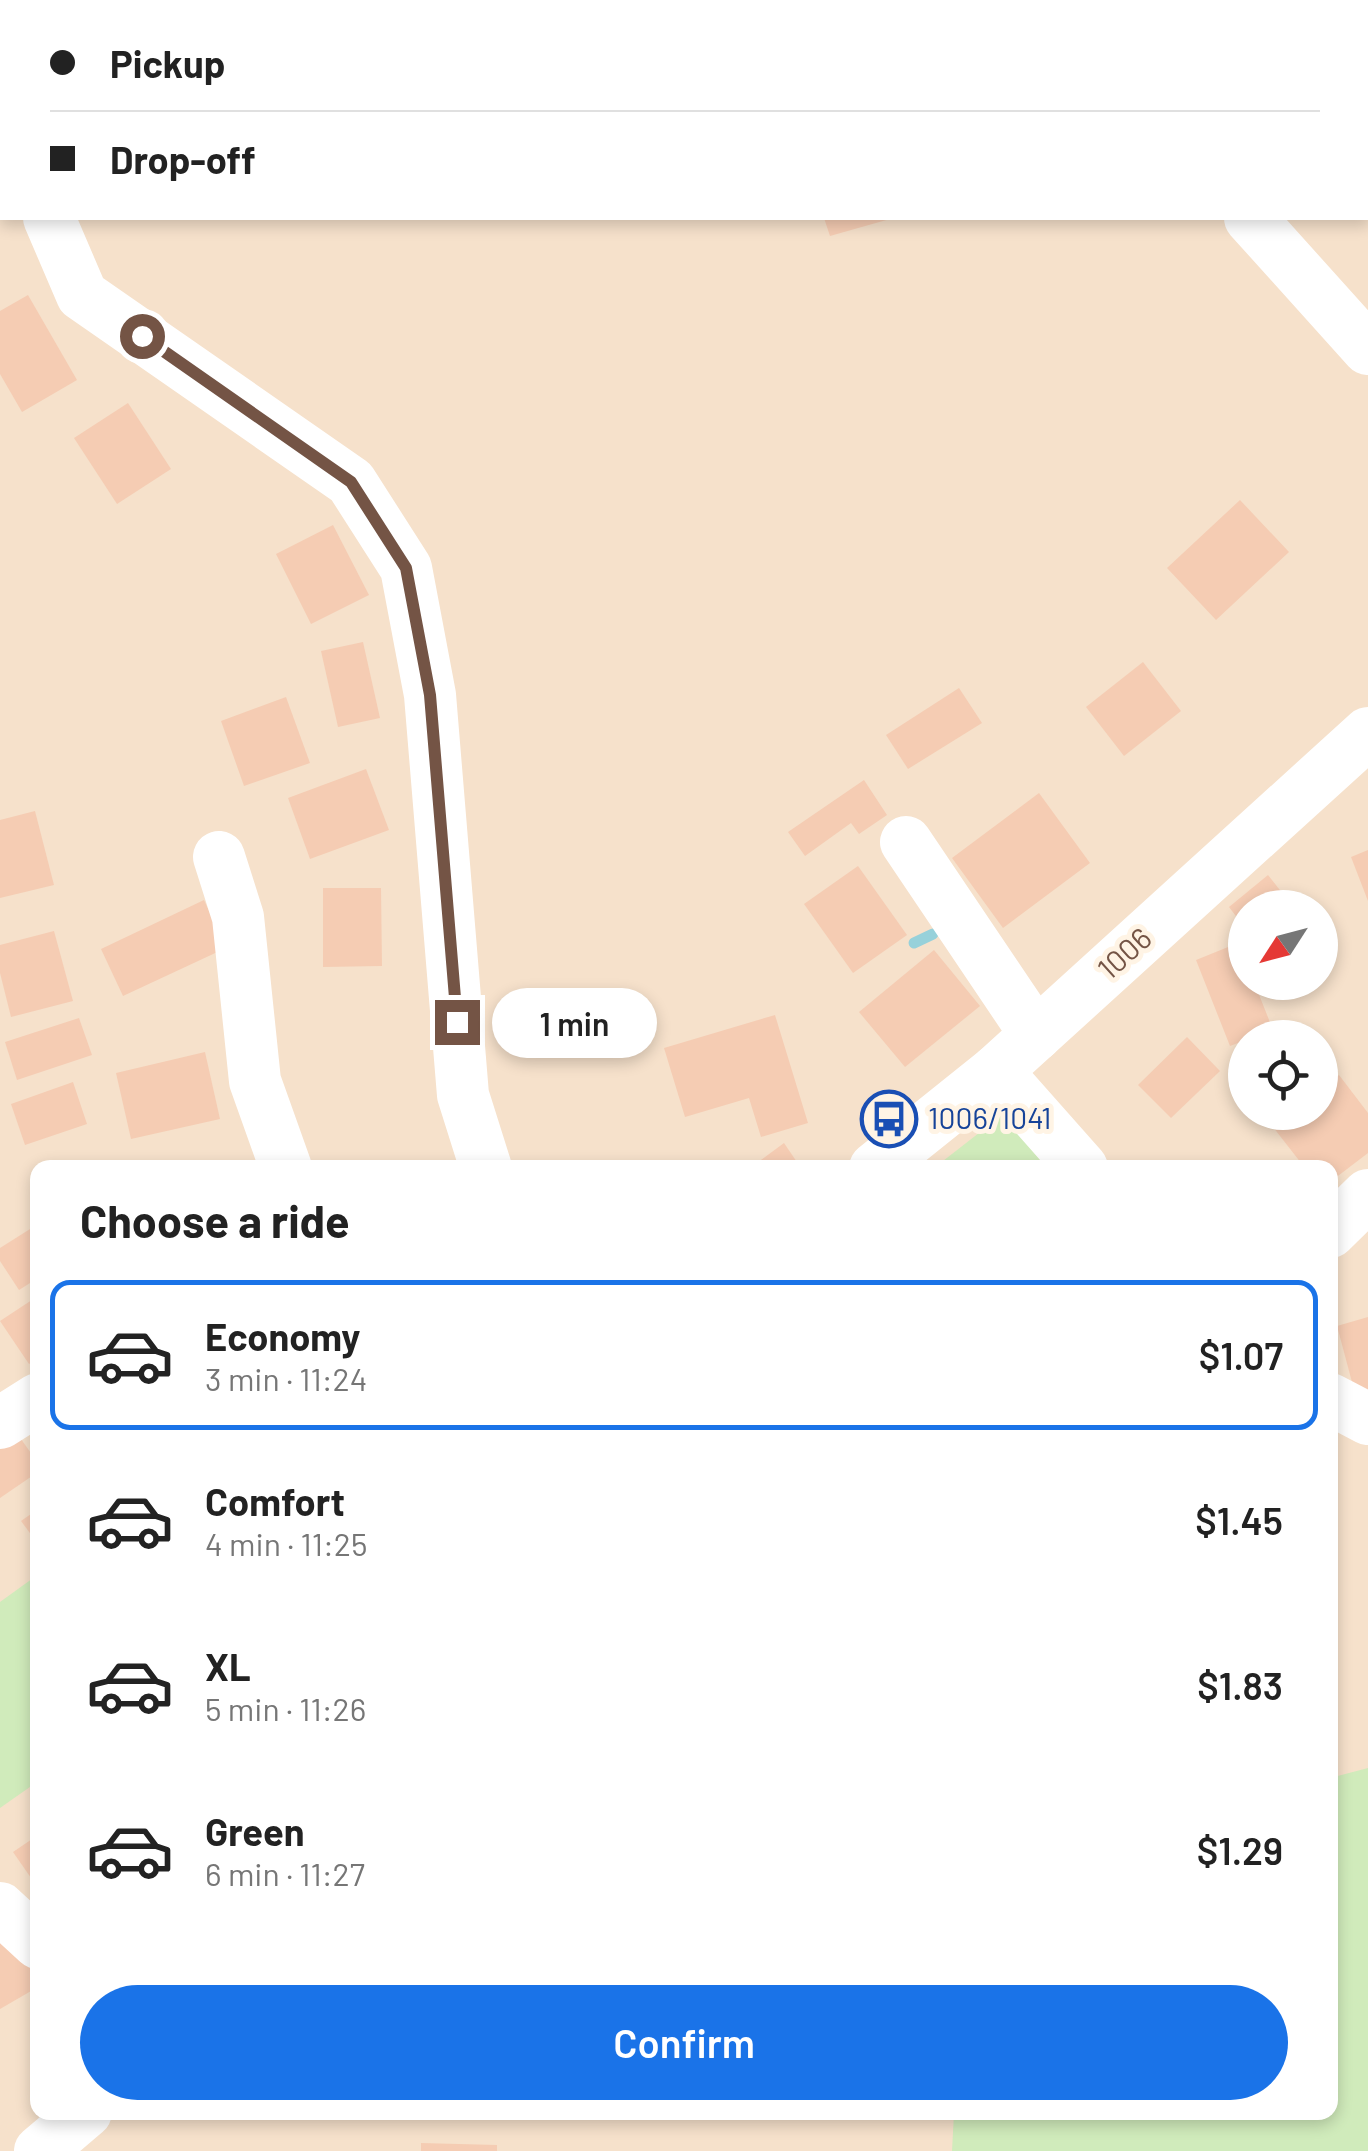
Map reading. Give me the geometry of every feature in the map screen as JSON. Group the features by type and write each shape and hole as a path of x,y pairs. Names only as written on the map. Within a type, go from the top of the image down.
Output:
{"street":[{"path":"49,220 82,294 351,482 406,568 430,695 463,1095 483,1160"},
{"path":"1252,220 1368,349"},
{"name":"1006","path":"885,1160 996,1071 1368,733"},
{"path":"906,842 1036,1035"},
{"path":"219,857 238,918 255,1081 283,1160"},
{"path":"996,1071 1075,1160"},
{"path":"1338,1224 1368,1195"},
{"path":"0,1376 30,1392"},
{"path":"0,1423 30,1402"},
{"path":"1338,1407 1368,1420"},
{"path":"0,1908 30,1936"},
{"path":"40,2151 77,2120"}],"shaded area":[{"path":"0,220 1368,220 1368,2151 0,2151"}],"green space":[{"path":"1002,1115 1040,1160 944,1160"},
{"path":"30,1580 30,1787 0,1808 0,1602"},
{"path":"1368,1768 1368,2151 952,2151 954,2120 1338,2120 1338,1776"}],"building":[{"path":"825,220 886,220 830,236"},
{"path":"28,295 77,380 22,412 0,374 0,311"},
{"path":"128,403 171,469 117,504 74,438"},
{"path":"1240,500 1289,552 1216,620 1167,568"},
{"path":"333,525 369,595 311,624 276,554"},
{"path":"363,642 380,718 338,727 321,651"},
{"path":"1143,662 1181,711 1124,756 1086,707"},
{"path":"959,688 982,723 908,769 886,735"},
{"path":"286,697 310,763 244,786 221,721"},
{"path":"366,769 389,830 310,859 288,798"},
{"path":"864,780 887,815 859,834 851,823 805,856 788,832"},
{"path":"1039,793 1090,863 1003,928 952,858"},
{"path":"35,811 54,885 0,898 0,820"},
{"path":"1368,850 1368,901 1351,857"},
{"path":"858,866 907,935 853,973 804,904"},
{"path":"1268,875 1280,890 1250,890"},
{"path":"323,888 381,888 382,966 323,967"},
{"path":"204,900 226,948 123,996 101,949"},
{"path":"54,931 73,1001 11,1017 0,973 0,945"},
{"path":"1228,947 1228,1000 1261,1000 1269,1020 1228,1020 1228,1041 1196,960"},
{"path":"934,950 980,1006 905,1067 859,1012"},
{"path":"775,1015 808,1123 761,1137 749,1098 685,1117 664,1048"},
{"path":"79,1018 92,1055 17,1080 5,1042"},
{"path":"1187,1037 1220,1071 1171,1118 1138,1085"},
{"path":"205,1052 220,1119 131,1139 116,1073"},
{"path":"1339,1075 1368,1113 1368,1153 1338,1176 1338,1160 1299,1160 1275,1130 1338,1130"},
{"path":"73,1082 87,1124 25,1145 11,1104"},
{"path":"784,1143 796,1160 761,1160"},
{"path":"30,1229 30,1283 19,1290 0,1261 0,1248"},
{"path":"30,1301 30,1363 29,1364 0,1321"},
{"path":"1368,1317 1368,1394 1356,1397 1338,1326"},
{"path":"11,1425 30,1452 30,1477 0,1498 0,1433"},
{"path":"30,1515 30,1533 21,1521"},
{"path":"30,1840 30,1876 13,1852"},
{"path":"0,1936 30,1959 30,1992 0,2009"},
{"path":"421,2143 497,2145 497,2151 421,2151"}],"waterway":[{"path":"914,943 933,934"}],"place":[{"name":"1006/1041","path":"889,1119"}],"route":[{"path":"142,336 351,482 406,568 430,695 457,1022"}]}
